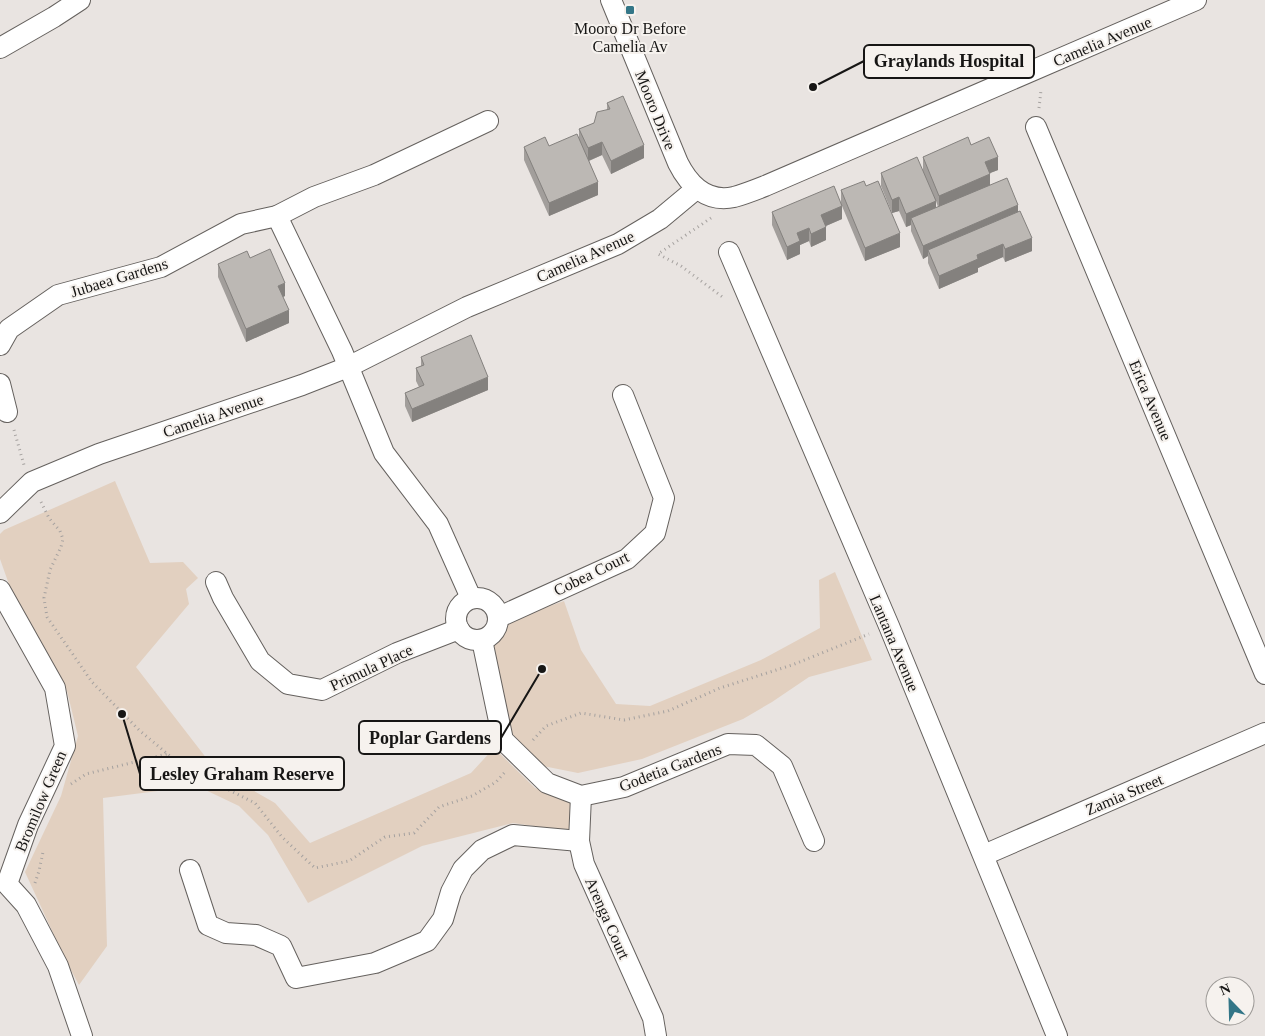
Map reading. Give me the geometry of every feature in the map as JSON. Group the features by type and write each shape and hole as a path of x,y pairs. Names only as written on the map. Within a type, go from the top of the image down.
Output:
{"street":[{"path":"0,48 54,18 80,0"},
{"name":"Mooro Drive","path":"611,0 678,163 686,178 696,189"},
{"name":"Camelia Avenue","path":"0,513 32,482 99,454 302,385 348,367 467,307 618,244 660,219 696,189 716,197 733,197 765,186 1196,0"},
{"name":"Jubaea Gardens","path":"0,344 9,329 58,296 162,267 241,224 277,216 314,197 374,175 488,122"},
{"name":"Erica Avenue","path":"1036,127 1265,674"},
{"path":"277,216 348,367 384,453 438,524 471,598"},
{"name":"Lantana Avenue","path":"729,252 889,626 1057,1036"},
{"path":"0,384 7,412"},
{"name":"Cobea Court","path":"498,616 627,559 655,533 664,498 623,395"},
{"name":"Primula Place","path":"216,582 223,598 260,660 288,684 322,690 397,652 459,629"},
{"name":"Bromilow Green","path":"0,590 55,688 65,746 28,825 3,885 26,905 58,966 82,1036"},
{"path":"471,598 486,599 496,609 498,616 495,631 482,640 468,638 459,629 456,622 456,615 464,602 471,598"},
{"path":"482,640 503,740 547,783 581,796"},
{"name":"Zamia Street","path":"984,855 1265,733"},
{"name":"Godetia Gardens","path":"581,796 624,787 728,744 756,745 782,766 814,841"},
{"name":"Arenga Court","path":"581,796 579,841 584,864 653,1018 656,1036"},
{"path":"190,870 208,925 226,933 256,936 281,946 296,978 375,963 427,941 443,918 451,892 463,870 482,850 490,846 513,835 579,841"}],"path":[{"path":"1036,127 1042,85"},
{"path":"712,217 658,254 681,266 729,302"},
{"path":"7,412 26,472 49,518 64,539 50,570 44,598 47,617 92,682 139,730 183,767 255,803 282,837 315,868 349,861 385,837 414,833 439,807 472,796 496,782 546,726 581,713 624,720 668,711 720,688 792,665 889,626"},
{"path":"67,786 86,774 168,754"},
{"path":"26,905 39,871 44,845"}],"shaded area":[{"path":"115,481 150,563 183,562 198,578 186,589 189,604 136,667 214,768 275,803 310,843 471,773 494,748 535,788 572,801 569,831 513,823 422,846 308,903 268,835 239,806 197,786 103,798 107,946 79,985 25,872 61,796 78,736 67,691 11,590 0,559 0,534 4,530"},
{"path":"835,572 872,660 809,677 743,719 642,759 578,773 543,766 510,735 484,650 507,621 564,601 581,650 616,704 650,706 761,660 820,628 819,580"}],"building":[{"path":"623,96 644,145 611,161 602,142 588,148 579,129 594,123 597,112 610,109 607,103"},
{"path":"577,134 598,182 549,203 524,147 545,137 549,146"},
{"path":"968,137 971,145 989,137 998,157 985,162 990,174 939,196 923,157"},
{"path":"917,157 936,201 906,214 899,197 892,200 881,173"},
{"path":"1007,178 1018,205 923,246 911,218"},
{"path":"864,181 866,186 878,181 900,233 865,248 841,190"},
{"path":"834,186 842,206 821,215 826,227 811,234 809,228 797,233 800,241 787,247 772,212"},
{"path":"1020,211 1032,238 1005,249 1003,244 977,255 978,259 939,276 928,250"},
{"path":"270,249 285,283 278,286 289,310 246,329 218,264 247,251 250,258"},
{"path":"471,335 488,377 412,409 405,393 424,385 416,368 424,365 421,357"}],"place":[{"name":"Mooro Dr Before Camelia Av","path":"630,10"},
{"name":"Graylands Hospital","path":"813,87"},
{"name":"Poplar Gardens","path":"542,669"},
{"name":"Lesley Graham Reserve","path":"122,714"}]}
